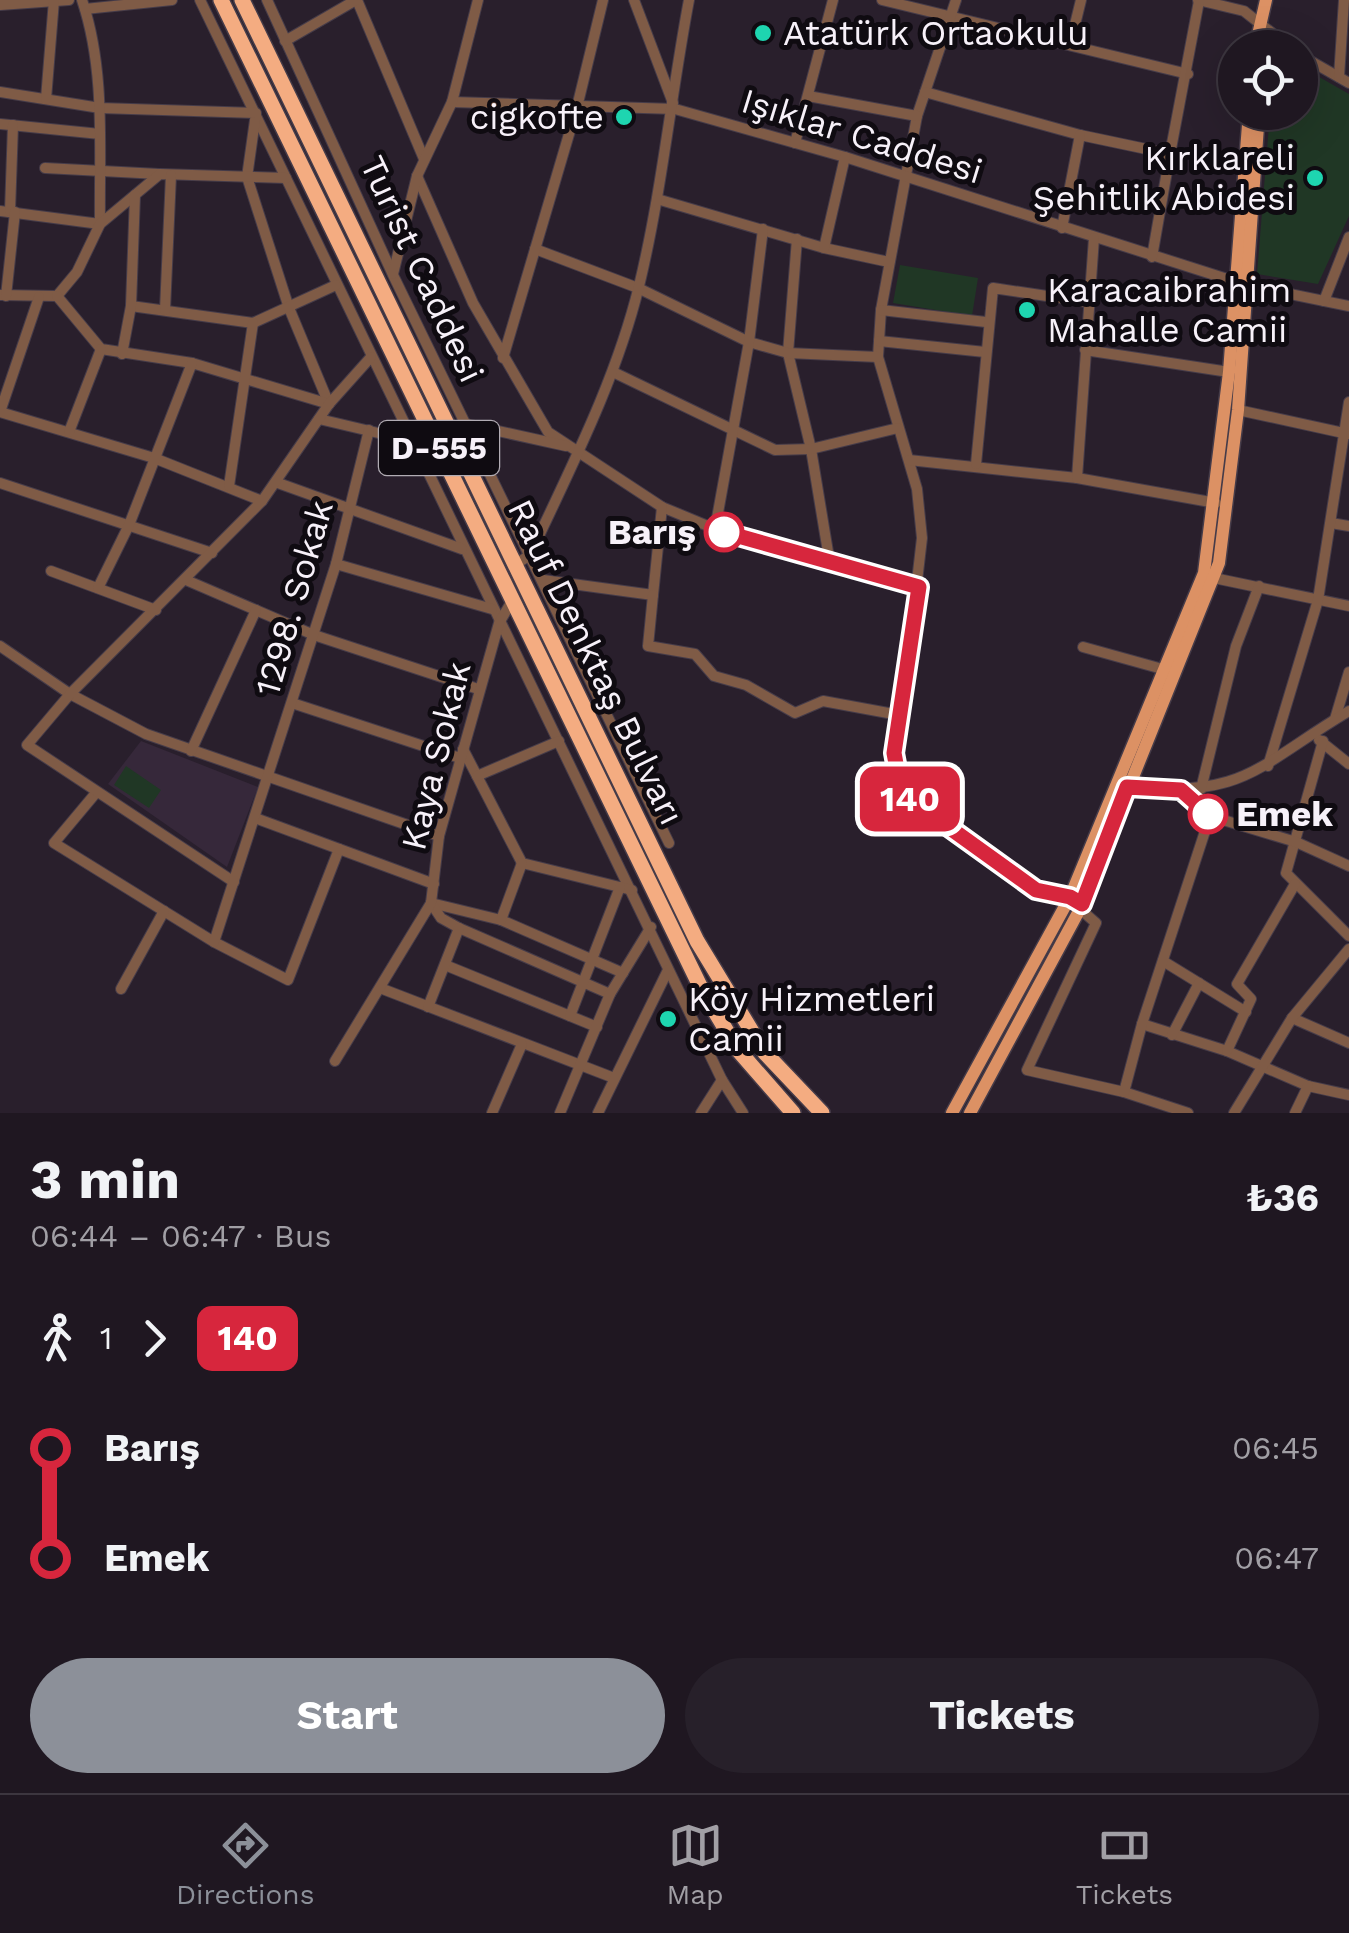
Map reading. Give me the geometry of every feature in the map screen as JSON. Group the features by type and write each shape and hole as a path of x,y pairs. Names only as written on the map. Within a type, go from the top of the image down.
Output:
{"highway":[{"name":"Rauf Denktaş Bulvarı","path":"221,0 656,897 738,1050 794,1113"},
{"name":"Rauf Denktaş Bulvarı","path":"242,0 523,559 623,766 719,981 776,1067 822,1113"},
{"path":"738,1050 780,1113"}],"main road":[{"path":"1260,30 1266,0"},
{"path":"1262,24 1262,30"},
{"path":"970,1113 1077,904 1214,578 1227,526 1238,410 1248,130"},
{"path":"952,1113 1077,904 1204,572 1216,503 1257,130"},
{"path":"943,1113 976,1074"},
{"path":"978,1113 989,1082"}],"street":[{"path":"0,5 69,0"},
{"path":"100,224 100,108 92,28 84,4 172,0"},
{"name":"Rauf Denktaş Bulvarı","path":"200,0 462,549 651,927 722,1080 743,1113"},
{"name":"Turist Caddesi","path":"267,0 523,559 542,580 623,766 669,842"},
{"path":"285,41 357,0 424,158"},
{"path":"393,275 417,176 452,102 478,0"},
{"path":"502,358 577,108 603,0"},
{"path":"634,0 675,109"},
{"path":"523,559 613,372 638,288 675,109 689,0"},
{"path":"796,144 833,0"},
{"path":"882,0 1188,74"},
{"path":"956,0 917,116 902,177 881,310 878,357 920,512 919,587 899,715 895,772 911,800 1036,890 1077,904 1096,923 1027,1070 1124,1092 1188,1113"},
{"path":"1070,46 1081,0"},
{"path":"1152,257 1188,74 1198,0 1244,11 1269,30"},
{"path":"1318,65 1344,80 1344,0"},
{"path":"46,99 54,2"},
{"path":"0,92 100,108 256,113 247,177 290,308 329,404"},
{"path":"925,92 1080,135 1170,154"},
{"path":"808,96 917,116"},
{"name":"Işıklar Caddesi","path":"452,102 675,109 845,158 1240,284 1349,306"},
{"path":"0,124 100,134"},
{"path":"13,125 3,296 57,296 78,272 100,224 165,175"},
{"path":"1062,228 1080,135"},
{"path":"824,248 845,158"},
{"path":"45,168 286,178"},
{"path":"164,310 165,175"},
{"path":"417,176 502,358 548,432 662,507 715,529 919,587"},
{"path":"122,354 131,306 135,194"},
{"path":"657,199 824,248 889,262"},
{"path":"8,211 100,224"},
{"path":"715,529 749,342 763,229"},
{"path":"1324,300 1349,237"},
{"path":"1077,478 1094,238"},
{"path":"797,240 788,353 812,449 830,564"},
{"path":"535,249 638,288 749,342 788,353 878,357"},
{"path":"131,306 252,323 336,284"},
{"path":"976,464 986,322 993,288 1087,302"},
{"path":"57,296 101,350 192,363 329,404"},
{"path":"39,297 0,412 154,458 262,501"},
{"path":"881,310 986,322"},
{"path":"229,486 252,323"},
{"path":"879,341 985,352"},
{"path":"70,432 101,350"},
{"path":"1085,350 1229,372"},
{"path":"234,882 26,746 70,694 278,483 329,404 371,357"},
{"path":"98,588 129,524 192,363"},
{"path":"613,372 776,450 812,449 898,428"},
{"path":"1268,766 1318,600 1349,402"},
{"path":"1238,410 1346,434"},
{"path":"319,418 412,441"},
{"path":"464,424 574,448"},
{"name":"1298. Sokak","path":"214,942 336,564 369,430"},
{"path":"908,460 976,464 1077,478 1216,503"},
{"path":"0,483 212,553"},
{"path":"278,483 349,512 462,549"},
{"path":"662,507 648,646 695,654 714,676 746,685 796,714 823,701 899,715"},
{"path":"1330,523 1349,526"},
{"path":"336,564 492,610"},
{"path":"51,571 156,610"},
{"path":"1214,578 1349,606"},
{"path":"186,580 314,635 478,689"},
{"path":"542,580 653,595"},
{"path":"1200,789 1236,646 1259,586"},
{"name":"Kaya Sokak","path":"432,904 440,836 461,753 499,623 512,601"},
{"path":"191,751 256,610"},
{"path":"0,646 70,694 146,734 267,780 440,836"},
{"path":"1083,647 1166,670"},
{"path":"1335,719 1349,672"},
{"path":"292,703 461,753 522,863 501,920"},
{"path":"1127,787 1200,789 1241,779 1268,766 1349,711"},
{"path":"1310,736 1323,741 1349,764"},
{"path":"477,776 559,740"},
{"path":"1323,741 1286,873 1349,936"},
{"path":"1181,790 1210,816 1296,842 1349,866"},
{"path":"94,794 54,843 214,942 288,980 339,849"},
{"path":"1124,1092 1142,1024 1210,816"},
{"path":"255,818 434,884"},
{"path":"522,863 656,897"},
{"path":"1228,1051 1251,999 1237,984 1295,884"},
{"path":"570,1016 620,887"},
{"path":"432,904 501,920 623,972"},
{"path":"432,904 440,918 459,928 610,994"},
{"path":"336,1062 432,904"},
{"path":"121,989 164,911"},
{"path":"560,1113 610,994 651,927"},
{"path":"428,1007 459,928"},
{"path":"1234,1113 1292,1018 1349,949"},
{"path":"1163,961 1246,1012"},
{"path":"445,965 597,1028"},
{"path":"598,1113 668,970"},
{"path":"1172,1034 1199,983"},
{"path":"380,988 579,1068 614,1078"},
{"path":"1292,1018 1349,1043"},
{"path":"1142,1024 1228,1051 1308,1086 1349,1095"},
{"path":"492,1113 522,1044"},
{"path":"701,1113 722,1080"},
{"path":"1295,1113 1308,1086"}],"shaded area":[{"path":"141,741 258,787 227,867 108,784"}],"green space":[{"path":"1318,76 1349,94 1349,216 1318,284 1257,274 1269,130 1318,130"},
{"path":"900,265 978,278 972,316 893,303"},
{"path":"126,766 161,790 149,808 114,785"}],"bus line":[{"name":"140","path":"724,532 919,587 894,753 900,785 911,800 1036,890 1070,897 1082,904 1127,787 1181,790 1208,814"}],"place":[{"name":"Atatürk Ortaokulu","path":"763,33"},
{"name":"cigkofte","path":"624,117"},
{"name":"Kırklareli Şehitlik Abidesi","path":"1315,178"},
{"name":"Karacaibrahim Mahalle Camii","path":"1027,310"},
{"name":"Barış","path":"724,532"},
{"name":"Emek","path":"1208,814"},
{"name":"Köy Hizmetleri Camii","path":"668,1019"}]}
